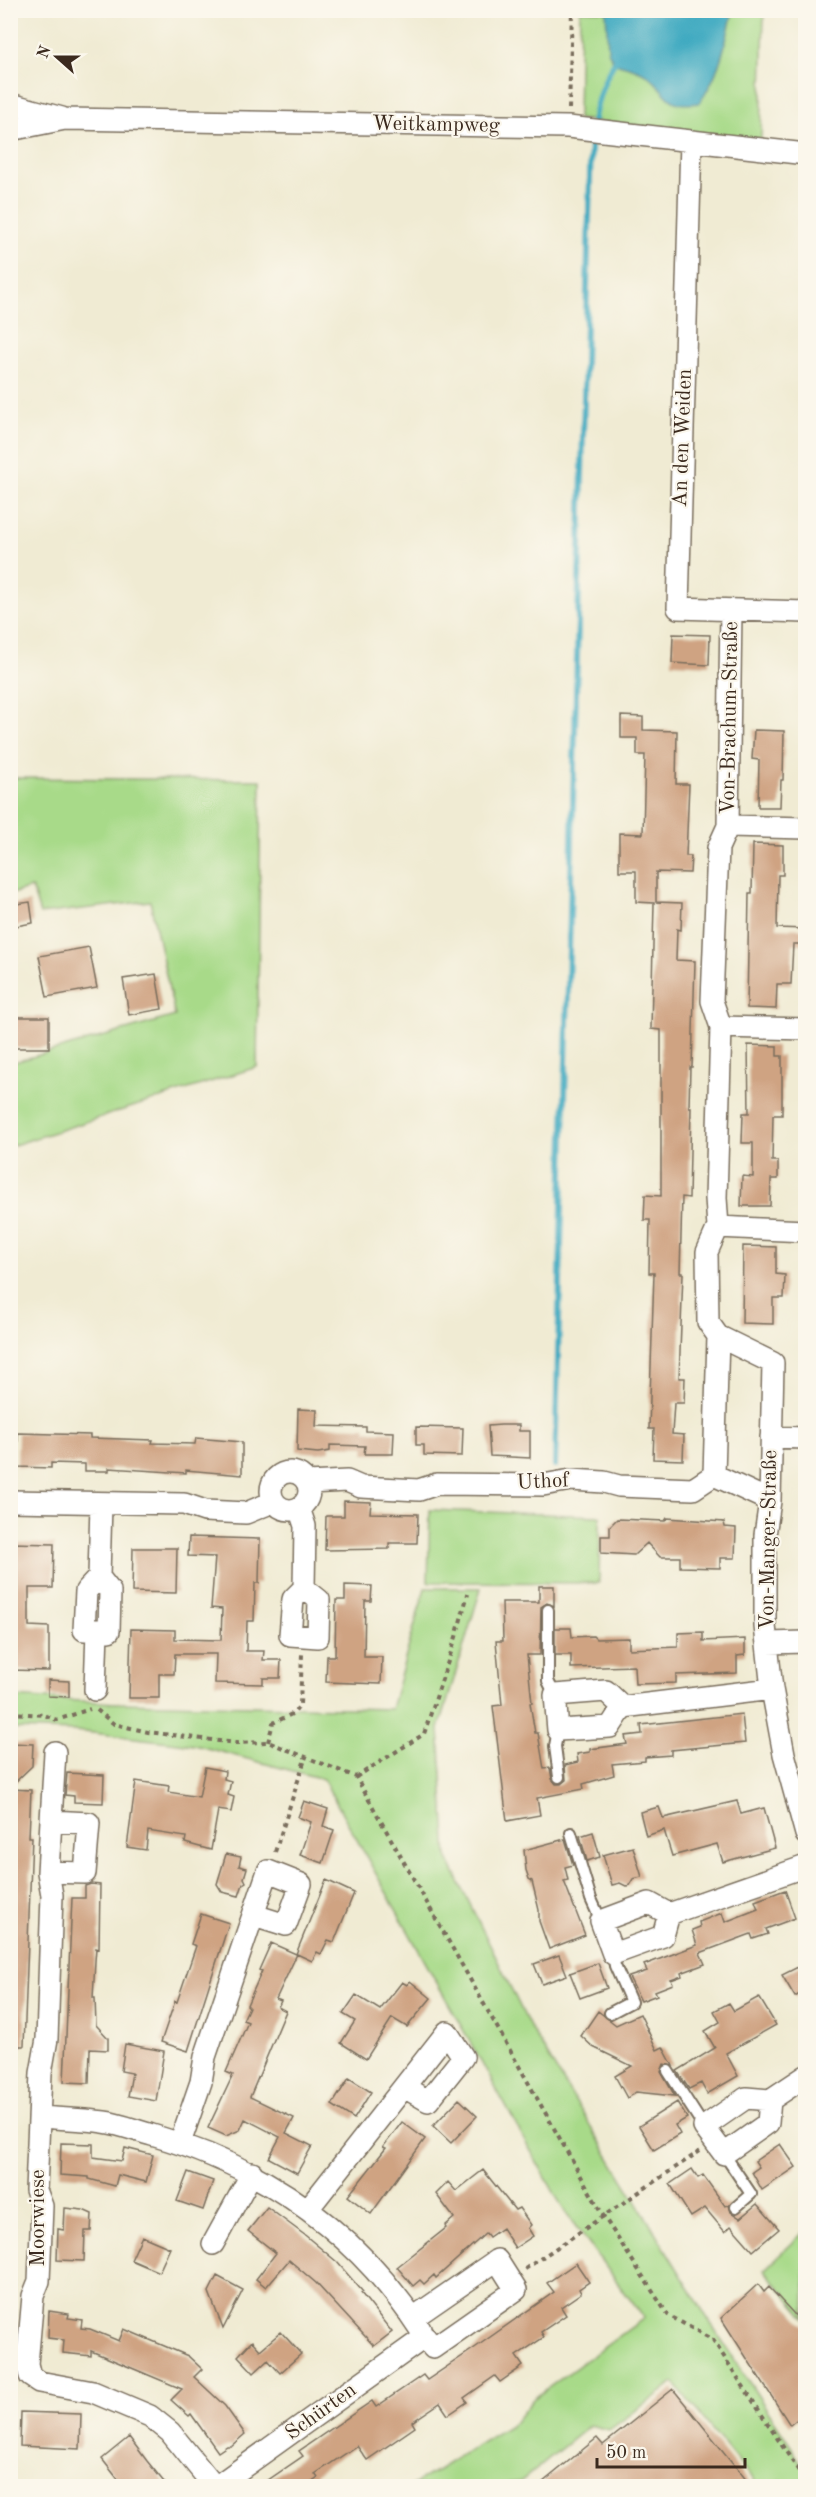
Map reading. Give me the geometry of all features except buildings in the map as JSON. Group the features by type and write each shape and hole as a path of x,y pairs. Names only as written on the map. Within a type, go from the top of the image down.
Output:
{"street":[{"path":"10,104 65,119"},
{"name":"Weitkampweg","path":"65,119 583,129 806,154"},
{"path":"10,130 65,119"},
{"name":"An den Weiden","path":"691,141 678,608 806,612"},
{"name":"Von-Brachum-Straße","path":"714,1475 718,1336 708,1322 707,1252 718,1227 716,1198 721,1027 712,1001 718,848 728,826 731,609"},
{"name":"Von-Brachum-Straße","path":"728,826 806,828"},
{"path":"721,1027 806,1029"},
{"path":"718,1227 806,1231"},
{"name":"Von-Manger-Straße","path":"718,1336 773,1363 770,1501 765,1535 768,1643 772,1689 784,1754 806,1834"},
{"name":"Von-Manger-Straße","path":"771,1437 806,1438"},
{"path":"285,1472 294,1472 302,1475 308,1483 309,1492 306,1502 299,1508 290,1510 280,1508 273,1502 270,1493 276,1476 285,1472"},
{"path":"714,1475 770,1501"},
{"name":"Uthof","path":"308,1483 347,1481 361,1487 419,1490 437,1484 543,1485 571,1480 604,1482 619,1486 693,1489 714,1475"},
{"path":"10,1501 184,1504 205,1511 246,1513 273,1502"},
{"path":"95,1690 98,1630 84,1630 86,1591 99,1577 101,1504"},
{"path":"299,1508 305,1526 304,1588 319,1600 318,1636 303,1636"},
{"name":"Von-Manger-Straße","path":"768,1643 806,1642"},
{"path":"623,1707 772,1689"},
{"path":"606,1690 623,1707 610,1727 558,1731 555,1695 606,1690"},
{"name":"Moorwiese","path":"55,1752 48,1872 52,1895 47,2039 41,2073 36,2190 42,2206 39,2281 33,2296 27,2364 30,2376 39,2382 93,2392 150,2416 170,2433 215,2487"},
{"path":"48,1872 85,1873 89,1823 51,1821"},
{"path":"669,1914 663,1936 613,1954 601,1921 649,1903 669,1914 806,1866"},
{"path":"180,2143 201,2082 204,2057 268,1871 301,1884 286,1925 254,1915"},
{"path":"714,2141 746,2098 770,2100 806,2076"},
{"path":"308,2209 404,2087"},
{"path":"714,2141 768,2123 770,2100"},
{"path":"40,2117 106,2122 180,2143 252,2174 308,2209 359,2254 413,2318 433,2348 516,2290 497,2260 413,2318"},
{"path":"213,2244 252,2174"},
{"name":"Schürten","path":"215,2487 425,2337"}],"lane":[{"path":"548,1610 548,1681 555,1695"},
{"path":"558,1731 555,1746 559,1777"},
{"path":"571,1833 591,1899 601,1921"},
{"path":"610,2013 631,2002 615,1966 613,1954"},
{"path":"668,2071 751,2194 736,2207"}],"path":[{"path":"572,10 583,129"},
{"path":"357,1777 424,1734 468,1594"},
{"path":"268,1742 273,1723 294,1713 300,1705 303,1636"},
{"path":"10,1713 44,1715 57,1720 94,1708 114,1724 148,1732 235,1743 268,1742 357,1777 604,2217 668,2315 713,2340 806,2482"},
{"path":"268,1871 306,1756"},
{"path":"509,2279 714,2141"}],"green space":[{"path":"580,11 764,11 761,140 578,119"},
{"path":"11,778 261,780 257,1067 11,1146 11,1063 175,1016 150,901 40,914 32,888 11,894"},
{"path":"430,1510 600,1516 599,1583 428,1582"},
{"path":"425,1588 481,1588 439,1729 447,1857 530,2027 708,2319 805,2468 805,2486 785,2486 781,2481 772,2486 758,2486 674,2383 609,2430 590,2425 520,2482 499,2486 411,2486 515,2422 533,2399 644,2318 565,2212 323,1779 195,1745 76,1731 11,1729 11,1697 117,1703 391,1709"},
{"path":"805,2231 805,2317 764,2270"}],"water":[{"path":"606,11 733,11 717,71 699,103 687,104 673,101 643,73 614,63 608,51"}],"waterway":[{"path":"555,1465 591,141 598,100 614,63"}]}
